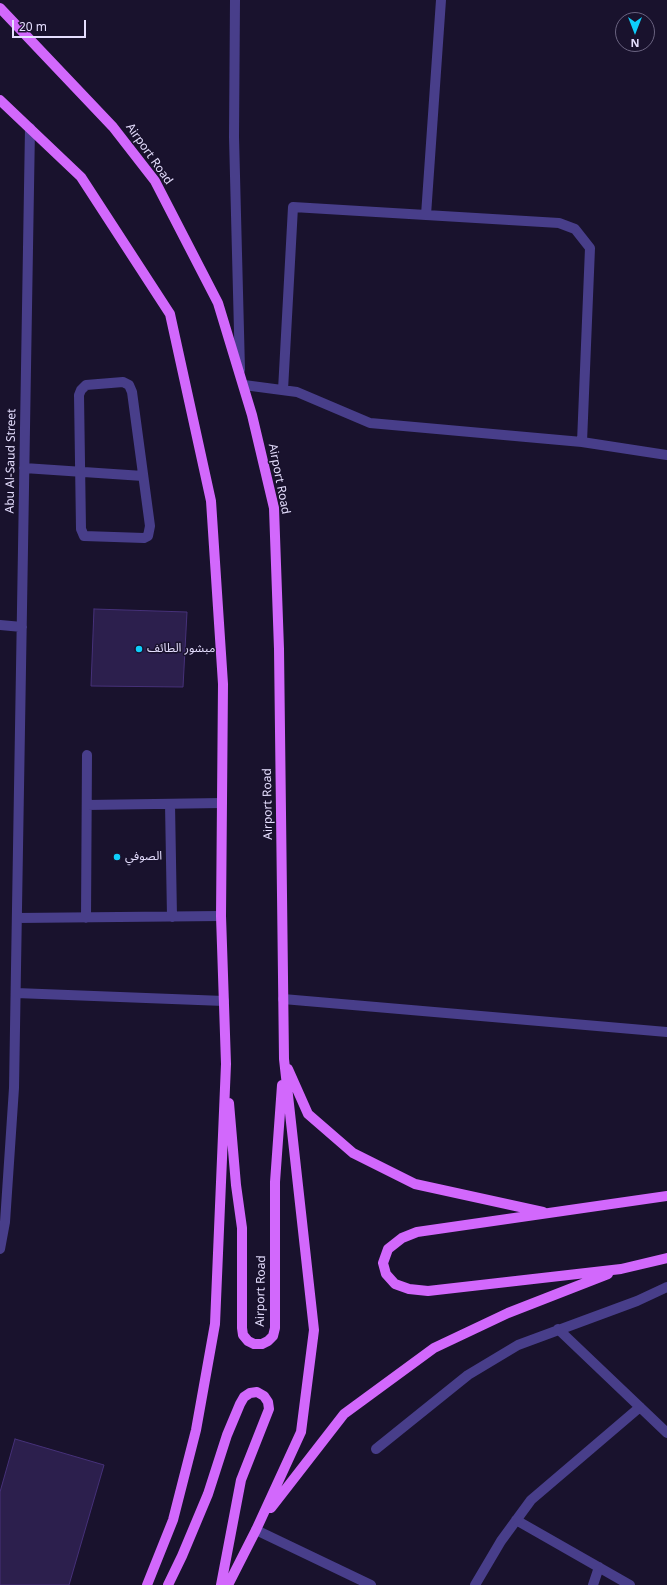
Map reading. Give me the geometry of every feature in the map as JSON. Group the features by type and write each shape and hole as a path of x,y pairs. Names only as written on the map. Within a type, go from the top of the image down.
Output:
{"main road":[{"name":"Airport Road","path":"0,8 114,127 155,181 218,303 240,370 274,508 279,649 284,1059 275,1182 275,1328 273,1336 262,1344 254,1344 248,1341 243,1335 242,1328 242,1228 236,1185 226,1064 221,916 222,684 211,502 170,314 81,177 0,100"},
{"name":"Airport Road","path":"228,1585 258,1526 301,1432 314,1330 284,1059"},
{"path":"284,1059 308,1114 353,1153 415,1184 551,1214"},
{"name":"Airport Road","path":"147,1585 173,1520 196,1430 214,1324 226,1064"},
{"path":"667,1196 551,1214 417,1232 402,1238 388,1249 383,1262 386,1274 395,1284 408,1290 428,1291 621,1269 667,1258"},
{"path":"258,1526 344,1414 434,1348 508,1313 621,1269"},
{"path":"168,1585 208,1494 227,1435 240,1404 244,1397 250,1393 257,1392 264,1396 268,1402 269,1409 241,1480 221,1585"}],"street":[{"path":"235,0 234,137 240,370"},
{"path":"426,215 441,0"},
{"name":"Abu Al-Saud Street","path":"0,1249 5,1222 14,1088 30,128"},
{"path":"283,390 293,207 559,223 575,229 590,248 582,442"},
{"path":"123,382 129,385 132,392 143,476 150,526 148,536 144,538 84,536 81,529 79,395 81,390 86,385 123,382"},
{"path":"244,385 297,392 370,423 582,442 667,455"},
{"path":"24,468 143,476"},
{"path":"0,625 22,627"},
{"path":"86,918 88,755"},
{"path":"87,805 222,803"},
{"path":"170,804 172,917"},
{"path":"17,918 221,916"},
{"path":"16,993 224,1001"},
{"path":"283,999 667,1032"},
{"path":"376,1449 468,1375 518,1345 637,1301 667,1287"},
{"path":"558,1330 667,1433"},
{"path":"475,1585 501,1540 531,1500 640,1407"},
{"path":"516,1520 630,1585"},
{"path":"258,1526 371,1585"},
{"path":"593,1585 599,1567"}],"building":[{"name":"مبشور الطائف","path":"94,609 187,612 183,687 91,686"},
{"path":"15,1439 104,1465 69,1585 0,1585 0,1492"}],"place":[{"name":"مبشور الطائف","path":"139,649"},
{"name":"الصوفي","path":"117,857"}]}
